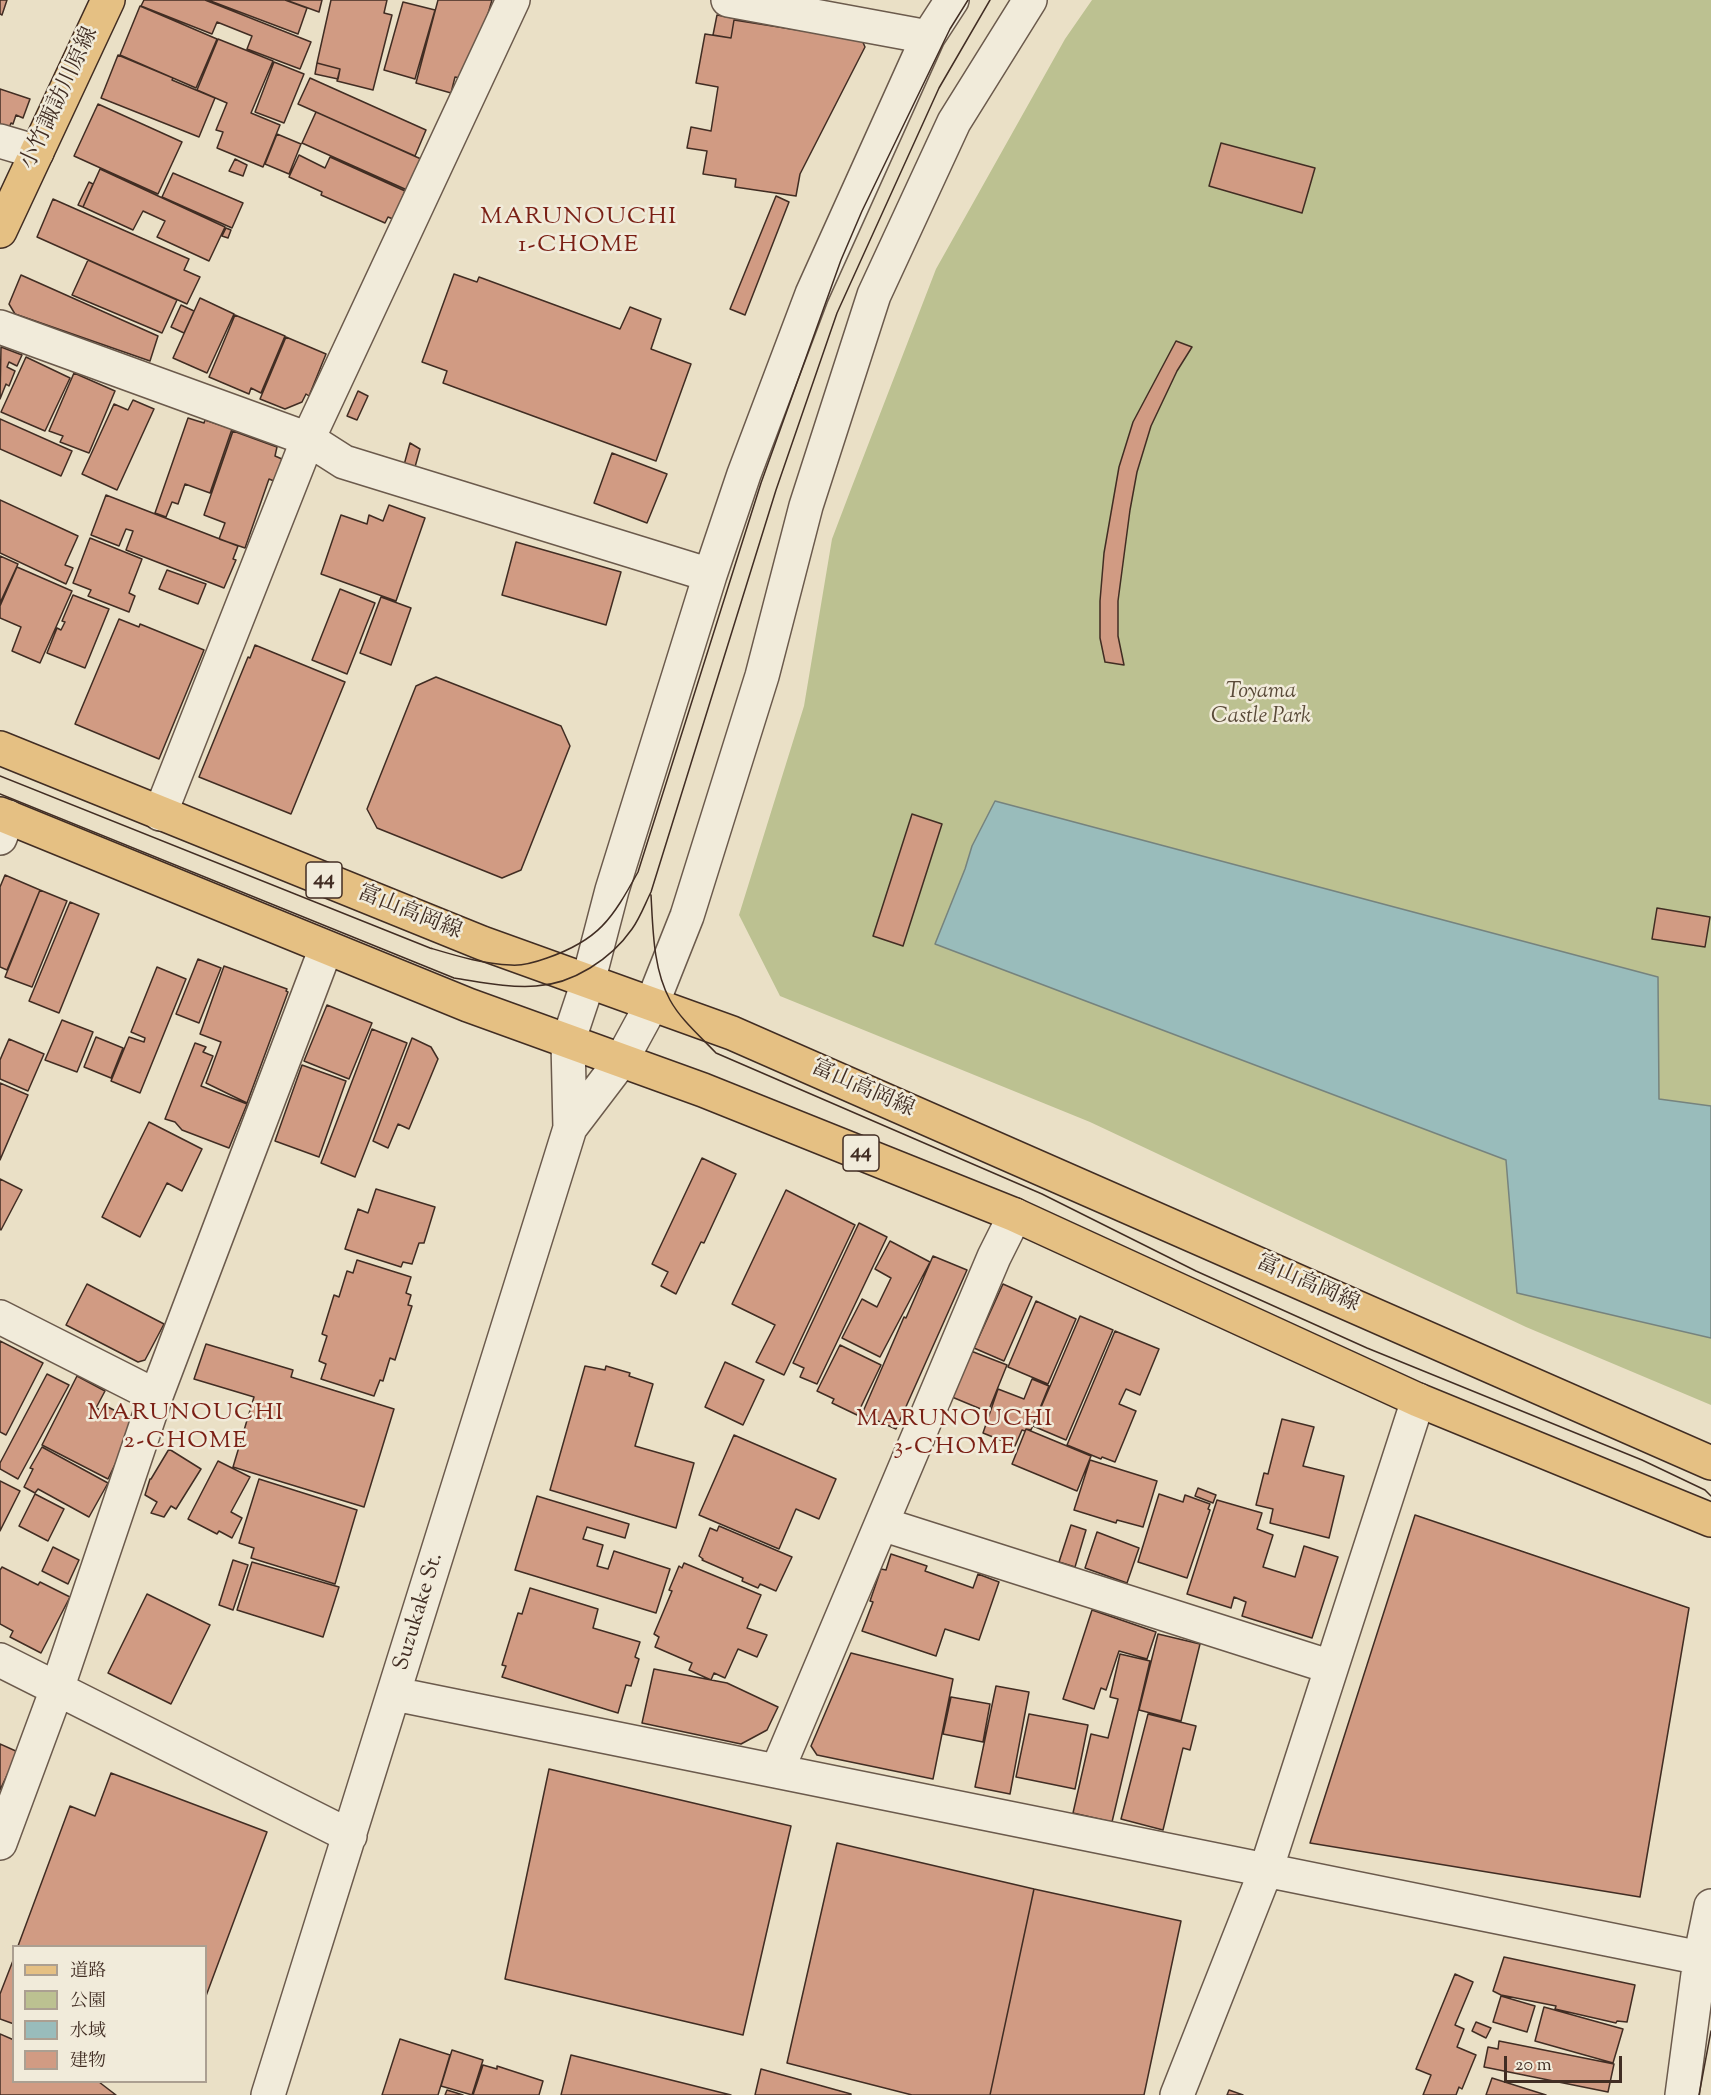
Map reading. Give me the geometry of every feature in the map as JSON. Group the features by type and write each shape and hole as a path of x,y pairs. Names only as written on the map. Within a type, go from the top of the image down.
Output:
{"main road":[{"name":"小竹諏訪川原線","path":"0,231 108,0"},
{"name":"富山高岡線","path":"0,748 482,943 732,1033 1711,1463"},
{"name":"44","path":"3,823 568,1042 703,1090 1015,1215 1418,1400 1711,1520"}],"street":[{"path":"160,814 308,439 513,0"},
{"path":"728,0 928,37"},
{"path":"570,1128 568,1042 588,982 612,890 710,575 744,474 812,294 928,37 952,0"},
{"path":"570,1128 621,1061 652,1004 687,916 762,676 806,506 874,295 954,122 1030,0"},
{"path":"0,141 37,152"},
{"path":"0,327 308,439 344,462 710,575"},
{"path":"0,1844 57,1689 156,1396 327,948"},
{"name":"Suzukake St.","path":"268,2095 570,1128"},
{"path":"777,1771 994,1257 1015,1215"},
{"path":"0,1317 156,1396"},
{"path":"1177,2095 1266,1870 1418,1400"},
{"path":"882,1524 1331,1667"},
{"path":"0,1660 350,1836"},
{"path":"394,1694 1706,1959"},
{"path":"1682,2095 1706,1959 1711,1906"}],"green space":[{"name":"Toyama Castle Park","path":"1092,0 1711,0 1711,1405 1526,1327 1090,1122 780,996 739,915 804,706 832,539 851,489 936,269 1065,39"}],"water":[{"path":"995,801 1658,977 1659,1099 1711,1106 1711,1338 1517,1293 1506,1160 935,944 972,846"}],"building":[{"path":"0,0 7,0 2,15 0,14"},
{"path":"144,0 205,0 311,42 300,69 247,49 252,36 217,22 212,34 141,6"},
{"path":"208,0 285,0 307,8 298,34"},
{"path":"286,0 322,0 319,12"},
{"path":"331,0 387,0 384,13 392,15 373,90 337,81 340,69 317,63"},
{"path":"438,0 492,0 460,78 455,77 451,93 416,83"},
{"path":"403,2 435,10 415,79 384,70"},
{"path":"140,6 217,39 196,88 120,55"},
{"path":"717,15 749,21 734,20 731,38 713,35"},
{"path":"734,20 862,40 865,47 800,174 796,196 735,187 736,179 703,174 707,151 687,148 691,127 711,131 718,87 696,83 705,34 731,38"},
{"path":"218,39 273,61 251,113 280,125 263,167 217,148 223,132 216,130 227,103 197,90"},
{"path":"118,55 215,98 199,137 101,98"},
{"path":"274,62 304,74 284,123 255,112"},
{"path":"317,63 340,69 338,79 315,74"},
{"path":"310,78 426,130 415,156 298,104"},
{"path":"0,89 30,99 23,118 16,115 9,128 0,125"},
{"path":"98,104 182,142 158,194 74,156"},
{"path":"316,112 421,159 407,190 302,143"},
{"path":"277,134 301,144 289,174 265,164"},
{"path":"1221,143 1315,168 1302,213 1209,186"},
{"path":"299,155 325,168 330,157 405,191 393,219 388,217 385,223 321,195 322,192 289,177"},
{"path":"235,159 247,165 243,176 229,171"},
{"path":"100,169 225,227 209,261 157,237 165,221 143,211 133,230 83,207"},
{"path":"173,173 243,203 232,228 162,197"},
{"path":"89,182 93,184 83,207 78,205"},
{"path":"776,196 789,202 745,315 730,309"},
{"path":"53,199 189,259 184,270 200,277 187,304 37,237"},
{"path":"226,228 231,230 228,238 222,236"},
{"path":"88,260 177,300 162,333 72,295"},
{"path":"454,274 477,282 479,277 620,329 630,307 661,319 651,349 691,364 656,461 443,383 447,371 422,362"},
{"path":"21,275 158,336 150,361 15,314 9,304"},
{"path":"200,298 234,314 207,373 173,358"},
{"path":"181,305 194,311 184,333 171,327"},
{"path":"235,315 285,336 261,393 251,388 249,394 209,377"},
{"path":"286,337 326,354 309,396 306,394 302,402 285,409 260,399"},
{"path":"1176,341 1192,347 1177,371 1151,426 1137,472 1130,510 1118,601 1118,636 1124,665 1105,662 1100,638 1100,601 1104,553 1119,467 1133,422"},
{"path":"1,347 22,355 17,366 9,362 7,367 15,371 0,399"},
{"path":"26,357 70,378 45,431 1,412"},
{"path":"74,373 115,391 89,453 60,442 63,436 49,431"},
{"path":"358,391 368,396 357,420 347,416"},
{"path":"133,400 154,409 117,490 82,474 114,404 128,410"},
{"path":"188,418 204,423 205,420 232,429 210,493 185,484 178,504 172,502 166,517 155,513"},
{"path":"0,419 72,451 61,476 0,449"},
{"path":"233,431 277,447 275,456 282,459 274,481 269,479 245,548 219,539 225,523 204,515"},
{"path":"410,443 420,449 415,467 404,465"},
{"path":"612,453 667,474 647,523 594,503"},
{"path":"106,495 238,546 233,559 236,560 224,588 126,550 133,531 126,529 119,546 91,535"},
{"path":"0,500 78,536 65,565 73,568 66,584 0,553"},
{"path":"389,505 425,518 396,601 321,574 341,515 367,524 369,515 383,521"},
{"path":"90,538 142,559 129,593 135,596 129,612 88,596 91,590 73,583"},
{"path":"516,542 621,572 606,625 502,595"},
{"path":"0,556 18,564 0,603"},
{"path":"17,567 72,591 40,663 12,651 21,627 0,618 0,606"},
{"path":"167,570 206,584 198,604 159,589"},
{"path":"340,589 375,603 347,674 312,660"},
{"path":"73,595 109,609 85,668 47,653 57,628 61,630 65,622 62,621"},
{"path":"381,597 411,608 391,665 360,653"},
{"path":"119,619 139,627 140,624 204,650 159,759 75,724"},
{"path":"255,645 345,682 291,814 199,777"},
{"path":"436,677 561,726 570,746 521,870 502,878 377,828 367,809 416,686"},
{"path":"912,814 942,824 903,946 873,936"},
{"path":"5,875 40,890 7,970 0,967 0,887"},
{"path":"40,890 67,901 32,987 5,977"},
{"path":"70,902 99,914 59,1013 29,1001"},
{"path":"1657,908 1710,917 1705,947 1652,939"},
{"path":"198,959 221,968 199,1023 176,1014"},
{"path":"224,966 287,989 288,992 247,1103 206,1083 221,1042 200,1034"},
{"path":"157,967 186,979 140,1093 111,1081 129,1037 144,1042 145,1038 131,1032"},
{"path":"327,1005 372,1023 349,1079 304,1061"},
{"path":"62,1020 93,1032 77,1072 45,1060"},
{"path":"372,1029 407,1043 355,1177 321,1163"},
{"path":"96,1037 123,1048 111,1078 84,1067"},
{"path":"412,1038 431,1047 438,1059 409,1129 398,1124 388,1148 373,1141"},
{"path":"9,1039 44,1054 28,1091 0,1079 0,1060"},
{"path":"195,1043 206,1047 203,1052 213,1056 201,1086 247,1104 229,1148 182,1130 175,1122 165,1119"},
{"path":"302,1065 346,1081 319,1157 275,1141"},
{"path":"0,1083 28,1095 0,1160"},
{"path":"149,1122 202,1149 182,1191 167,1183 140,1237 102,1217"},
{"path":"702,1158 736,1174 704,1243 701,1242 676,1294 661,1286 668,1272 652,1264"},
{"path":"0,1179 22,1190 1,1230 0,1229"},
{"path":"376,1189 435,1207 424,1243 419,1243 412,1264 403,1262 401,1267 345,1249 358,1209 368,1213"},
{"path":"786,1190 855,1225 784,1375 756,1362 775,1325 732,1304"},
{"path":"859,1223 887,1237 817,1384 800,1377 804,1368 793,1363"},
{"path":"890,1241 930,1262 880,1357 842,1338 862,1299 877,1307 891,1278 875,1269"},
{"path":"933,1256 967,1270 896,1429 862,1414"},
{"path":"357,1260 411,1277 406,1293 411,1295 408,1305 412,1306 395,1360 390,1358 383,1381 380,1380 374,1396 321,1379 326,1364 319,1361 327,1336 322,1334 334,1295 339,1297 347,1271 353,1273"},
{"path":"87,1284 164,1324 145,1360 138,1362 66,1325"},
{"path":"1003,1284 1032,1297 1004,1361 974,1348"},
{"path":"1036,1301 1076,1319 1048,1384 1008,1367"},
{"path":"1080,1316 1113,1330 1066,1440 1033,1426"},
{"path":"1115,1331 1159,1349 1140,1395 1126,1389 1119,1404 1136,1411 1115,1462 1102,1457 1101,1459 1067,1445"},
{"path":"0,1341 43,1363 6,1435 0,1432"},
{"path":"206,1344 293,1370 291,1377 394,1409 364,1507 233,1467 254,1397 194,1379"},
{"path":"840,1345 881,1365 857,1415 832,1403 834,1399 817,1391"},
{"path":"971,1351 1007,1365 988,1412 952,1397"},
{"path":"725,1362 764,1380 743,1425 705,1407"},
{"path":"585,1366 605,1370 606,1366 630,1373 629,1376 653,1384 635,1446 694,1463 676,1528 550,1490"},
{"path":"47,1374 69,1385 18,1479 0,1469 0,1463"},
{"path":"77,1376 105,1391 96,1408 105,1412 108,1407 133,1420 108,1479 42,1445"},
{"path":"1032,1379 1049,1386 1031,1430 1022,1430 1015,1446 983,1433 998,1389 1024,1399"},
{"path":"1282,1419 1314,1427 1303,1466 1344,1476 1329,1538 1270,1523 1273,1509 1256,1505 1264,1473 1268,1474"},
{"path":"1026,1429 1091,1456 1077,1491 1012,1464"},
{"path":"734,1435 836,1479 819,1519 796,1509 779,1549 699,1515"},
{"path":"42,1447 108,1483 89,1517 38,1489 35,1493 24,1487 33,1469 30,1468"},
{"path":"169,1449 201,1469 176,1509 171,1506 164,1517 151,1513 157,1502 145,1495 150,1479"},
{"path":"1090,1460 1157,1481 1143,1527 1117,1520 1116,1523 1074,1510"},
{"path":"218,1461 250,1477 231,1512 242,1518 232,1538 219,1531 217,1534 188,1519"},
{"path":"259,1479 357,1510 335,1584 251,1558 254,1548 239,1543"},
{"path":"0,1481 20,1491 0,1531"},
{"path":"1198,1488 1216,1495 1213,1503 1195,1496"},
{"path":"35,1494 64,1509 48,1541 19,1526"},
{"path":"1159,1494 1183,1502 1185,1495 1210,1504 1187,1578 1138,1562"},
{"path":"537,1496 629,1524 625,1538 587,1527 583,1539 603,1545 597,1566 608,1569 614,1551 670,1569 656,1613 515,1570"},
{"path":"1217,1500 1262,1513 1257,1529 1273,1535 1263,1567 1295,1577 1304,1546 1338,1557 1312,1638 1242,1616 1246,1602 1234,1597 1231,1608 1187,1594"},
{"path":"1415,1515 1689,1608 1640,1897 1310,1843"},
{"path":"1071,1525 1086,1530 1075,1567 1059,1562"},
{"path":"719,1526 792,1557 776,1591 760,1584 758,1588 742,1581 743,1578 702,1560 699,1556 710,1528 717,1531"},
{"path":"1097,1532 1139,1548 1127,1583 1085,1568"},
{"path":"53,1547 79,1560 68,1584 42,1571"},
{"path":"891,1554 927,1566 925,1571 973,1588 978,1574 999,1582 979,1640 945,1629 936,1656 862,1631 873,1602 870,1601 881,1569 886,1570"},
{"path":"233,1560 248,1565 233,1610 219,1605"},
{"path":"252,1562 339,1587 323,1637 237,1610"},
{"path":"684,1563 761,1595 747,1628 767,1635 757,1657 738,1649 725,1678 714,1673 711,1680 689,1670 692,1663 655,1647 659,1637 654,1634 672,1591 669,1590 679,1566 682,1568"},
{"path":"2,1567 38,1585 40,1582 70,1597 41,1653 10,1637 13,1631 0,1624 0,1570"},
{"path":"530,1588 598,1609 593,1628 640,1642 635,1657 639,1659 631,1686 626,1685 618,1713 502,1677 506,1666 502,1665 518,1613 522,1614"},
{"path":"147,1594 210,1625 171,1704 108,1673"},
{"path":"1092,1610 1156,1632 1147,1659 1119,1651 1106,1690 1101,1688 1094,1709 1063,1699"},
{"path":"1158,1634 1200,1644 1181,1721 1139,1710"},
{"path":"851,1653 953,1679 933,1779 817,1755 811,1746"},
{"path":"1120,1654 1150,1661 1112,1822 1073,1813 1091,1734 1108,1738 1118,1699 1110,1697"},
{"path":"654,1669 727,1683 778,1707 767,1730 741,1744 642,1723"},
{"path":"996,1686 1029,1692 1010,1794 975,1787"},
{"path":"951,1697 990,1704 983,1742 943,1734"},
{"path":"1029,1714 1088,1725 1075,1789 1016,1777"},
{"path":"1148,1714 1196,1726 1190,1750 1183,1748 1163,1830 1121,1819"},
{"path":"0,1744 18,1752 0,1790"},
{"path":"549,1769 791,1826 743,2035 505,1979"},
{"path":"111,1773 267,1832 207,1993 207,1945 18,1945 70,1806 95,1816"},
{"path":"837,1843 1034,1889 990,2095 912,2095 787,2063"},
{"path":"1034,1889 1181,1921 1144,2095 990,2095"},
{"path":"1504,1957 1635,1985 1627,2022 1617,2021 1616,2023 1555,2009 1556,2006 1501,1995 1493,1991"},
{"path":"12,1963 12,2023 0,2019 0,1994"},
{"path":"1455,1974 1473,1982 1455,2025 1464,2029 1457,2047 1476,2055 1462,2089 1459,2087 1456,2095 1423,2095 1431,2075 1416,2069"},
{"path":"1501,1996 1535,2006 1527,2032 1493,2022"},
{"path":"1544,2007 1623,2029 1613,2063 1535,2041"},
{"path":"1476,2022 1491,2028 1486,2038 1472,2031"},
{"path":"0,2034 12,2039 12,2083 100,2083 116,2095 0,2095"},
{"path":"400,2039 450,2055 438,2095 382,2095"},
{"path":"1499,2041 1614,2064 1608,2092 1484,2067 1488,2047 1498,2049"},
{"path":"452,2050 483,2060 472,2095 441,2086"},
{"path":"571,2055 731,2095 561,2095"},
{"path":"483,2065 497,2069 497,2066 543,2081 539,2095 473,2095"},
{"path":"761,2069 851,2094 851,2095 755,2095"},
{"path":"1492,2078 1546,2095 1486,2095"},
{"path":"447,2090 463,2095 445,2095"},
{"path":"1229,2090 1243,2095 1227,2095"}],"tram line":[{"path":"0,776 430,948 460,957 501,964 525,964 565,951 592,935 620,903 638,872 761,483 841,260 862,211 950,29 968,0"},
{"path":"0,794 454,978 505,985 536,986 577,975 602,960 632,929 651,892 776,490 837,313 939,88 990,0"},
{"path":"651,895 655,949 664,988 691,1028 716,1053 1042,1194 1196,1271 1367,1348 1642,1460 1705,1490 1711,1496"},
{"path":"1699,2095 1711,2031"}],"district":[{"name":"MARUNOUCHI 1-CHOME","path":"579,233"},
{"name":"MARUNOUCHI 2-CHOME","path":"186,1429"},
{"name":"MARUNOUCHI 3-CHOME","path":"955,1435"}]}
